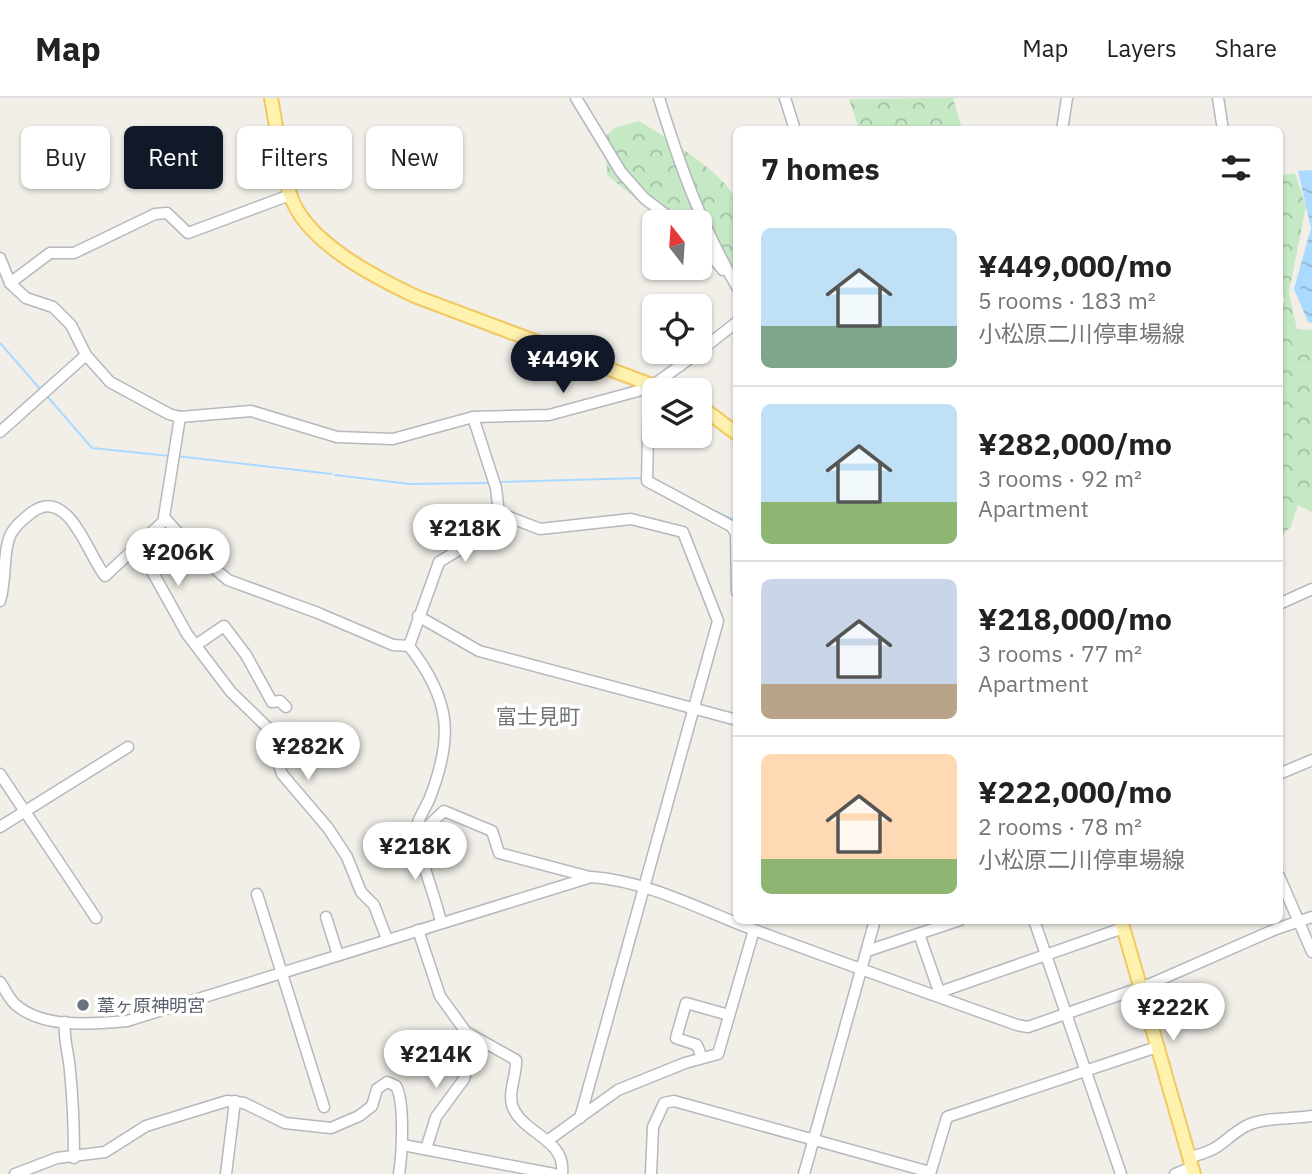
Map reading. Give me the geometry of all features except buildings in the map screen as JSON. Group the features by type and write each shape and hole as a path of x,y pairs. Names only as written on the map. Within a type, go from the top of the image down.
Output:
{"main road":[{"path":"271,98 290,195 305,223 319,238 391,285 642,382"},
{"path":"712,415 733,431"},
{"path":"1122,924 1192,1166"}],"street":[{"path":"576,98 621,172 644,198 660,210"},
{"path":"659,98 680,169 708,238 733,280"},
{"path":"785,98 794,126"},
{"path":"1063,126 1067,98"},
{"path":"1218,98 1222,126"},
{"path":"10,283 51,253 74,253 155,214 167,213 188,233 290,195"},
{"path":"0,258 10,283 26,298 53,307 71,325 86,355 110,382 169,414 180,417 251,411 337,437 385,439 409,436 473,417 549,415 642,392"},
{"path":"712,259 718,267 729,274"},
{"path":"712,342 733,325"},
{"path":"0,432 86,355"},
{"path":"669,378 685,364"},
{"path":"0,601 8,541 16,525 47,505 59,507 72,520 106,576 165,520 180,417"},
{"path":"409,646 439,562 485,534 499,513 496,488 473,417"},
{"path":"651,448 647,481 733,529"},
{"path":"499,513 540,528 555,529 631,519 683,532 718,621 580,1118"},
{"path":"165,520 194,551 238,585 318,613 393,645 409,646"},
{"path":"138,546 196,645 230,692 266,726 282,774 328,828 347,857 361,892 374,905 387,939"},
{"path":"1283,602 1312,589"},
{"path":"418,616 479,651 695,706 733,719"},
{"path":"196,645 224,626 246,655 272,702 280,701 286,707"},
{"path":"409,646 437,687 447,739 440,772 415,832 441,922"},
{"path":"0,827 128,747"},
{"path":"1283,772 1312,760"},
{"path":"0,774 96,918"},
{"path":"415,832 426,828 444,811 492,831 499,853 591,877 616,879 733,920"},
{"path":"0,982 15,1004 34,1014 65,1022 127,1021 591,877"},
{"path":"1283,886 1312,952"},
{"path":"257,894 324,1107"},
{"path":"327,917 338,955"},
{"path":"547,1141 618,1090 718,1054 754,927 1028,1027 1142,988 1312,917"},
{"path":"804,1174 874,924"},
{"path":"867,951 948,924"},
{"path":"1035,924 1121,1174"},
{"path":"941,995 1122,924"},
{"path":"418,930 440,996 474,1039 516,1060 511,1096 513,1109 561,1156 562,1174"},
{"path":"919,934 941,995"},
{"path":"702,1058 697,1045 676,1038 687,1003 729,1016"},
{"path":"65,1022 64,1037 74,1116 74,1158"},
{"path":"426,1149 436,1117 464,1079 474,1039"},
{"path":"651,1174 653,1127 664,1103 674,1101 815,1138 930,1173 947,1117 1157,1047"},
{"path":"15,1174 57,1158 74,1158 105,1152 146,1126 234,1101 285,1124 331,1128 359,1116 372,1106 381,1084 391,1083 398,1090 400,1099 403,1145 399,1174"},
{"path":"226,1174 234,1101"},
{"path":"1175,1174 1224,1145 1251,1124 1312,1116"},
{"path":"403,1145 554,1174"}],"green space":[{"path":"953,98 961,126 858,126 849,99"},
{"path":"639,121 695,158 723,182 733,195 733,281 712,263 712,210 649,210 607,175 606,136 614,128"},
{"path":"1295,173 1306,206 1289,292 1297,329 1312,330 1312,512 1298,505 1291,526 1283,535 1285,301 1283,175"}],"water":[{"path":"1312,170 1312,323 1308,322 1294,289 1311,228 1298,171"}],"waterway":[{"path":"0,343 41,390"},
{"path":"46,395 92,448 170,456"},
{"path":"177,456 332,474"},
{"path":"335,475 410,484 490,483"},
{"path":"497,482 642,478"},
{"path":"697,503 733,520"}],"place":[{"name":"葦ヶ原神明宮","path":"83,1005"}],"district":[{"name":"富士見町","path":"538,716"}]}
